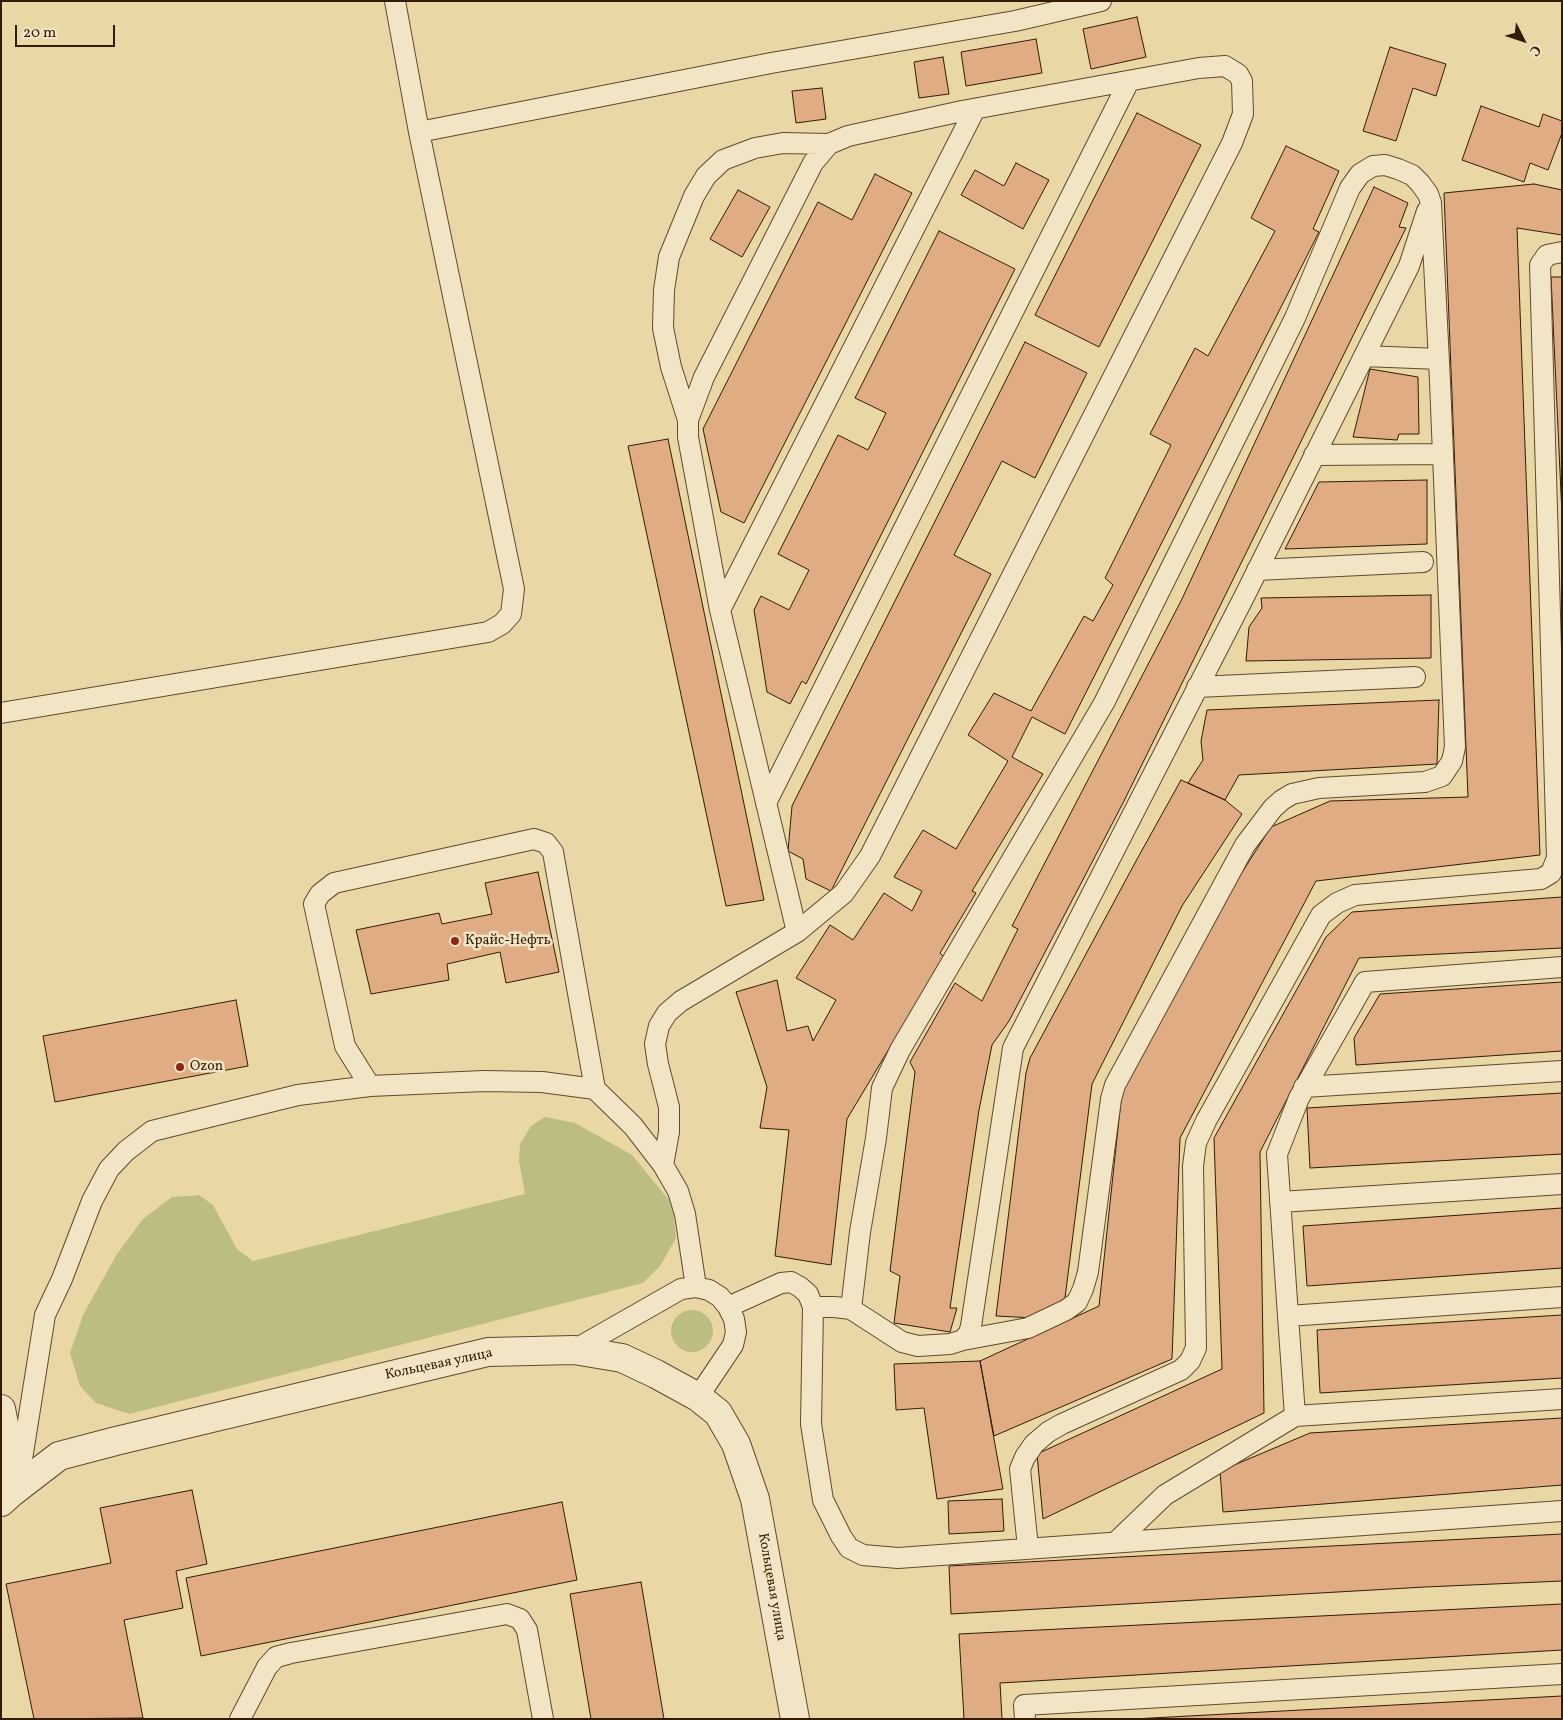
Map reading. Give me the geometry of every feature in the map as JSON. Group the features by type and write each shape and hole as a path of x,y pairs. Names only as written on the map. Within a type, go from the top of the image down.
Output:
{"street":[{"name":"Кольцевая улица","path":"9,1495 59,1456 488,1352 574,1350 622,1358 698,1397 718,1413 736,1444 755,1499 795,1719"},
{"path":"1,1409 9,1495"}],"lane":[{"path":"1,713 488,632 502,624 510,614 514,589 419,132 394,1"},
{"path":"419,132 771,63 1015,21 1101,1"},
{"path":"663,1165 669,1132 669,1107 655,1044 659,1026 667,1013 680,1001 797,932 844,893 870,856 1232,143 1243,114 1242,81 1238,74 1225,66 1215,66 975,109 848,136 830,144 813,163 704,377 688,420"},
{"path":"766,803 1128,81"},
{"path":"720,610 975,109"},
{"path":"797,932 720,610 688,437 688,420 671,367 663,328 664,290 669,257 694,196 706,176 723,160 755,148 783,143 830,144"},
{"path":"813,1307 851,1308 902,1342 918,1346 950,1344 1028,1328 1066,1310 1077,1302 1084,1289 1088,1272 1110,1099 1115,1085 1245,845 1273,808 1292,794 1319,788 1425,782 1442,776 1452,761 1454,747 1443,454 1431,202 1428,194 1412,175 1385,164 1373,166 1360,174 1350,188 1295,318 1104,703 900,1050 882,1088 876,1138 860,1232 851,1308"},
{"path":"963,1340 969,1333 971,1326 1013,1048 1364,356 1408,266 1431,202"},
{"path":"1028,1548 1020,1469 1025,1456 1034,1444 1048,1432 1062,1424 1181,1370 1190,1361 1196,1348 1193,1166 1196,1142 1321,915 1337,903 1355,895 1541,879 1551,873 1556,858 1540,265 1547,256 1562,252"},
{"path":"1364,356 1439,359"},
{"path":"1314,456 1443,454"},
{"path":"1257,570 1424,562"},
{"path":"1197,687 1415,677"},
{"path":"370,1086 345,1046 314,904 320,894 334,883 534,839 546,843 553,852 595,1089 633,1126 663,1165 678,1191 685,1214 696,1287"},
{"path":"1295,1416 1277,1154 1304,1087 1365,982 1562,967"},
{"path":"1304,1087 1562,1071"},
{"path":"9,1495 45,1316 62,1279 92,1201 110,1169 126,1151 152,1131 298,1095 370,1086 484,1081 542,1082 595,1089"},
{"path":"1280,1202 1562,1184"},
{"path":"728,1307 781,1283 791,1282 800,1286 808,1294 813,1307 811,1424 823,1500 849,1548 863,1555 898,1558 1562,1511"},
{"path":"574,1350 681,1288 696,1287 709,1290 720,1297 728,1307 734,1319 736,1332 733,1345 698,1397"},
{"path":"1288,1316 1562,1297"},
{"path":"1116,1542 1165,1495 1295,1416 1562,1399"},
{"path":"240,1719 267,1667 276,1657 507,1614 520,1619 527,1630 543,1719"},
{"path":"1025,1719 1024,1705 1562,1674"}],"green space":[{"path":"545,1117 575,1123 632,1155 673,1205 676,1238 660,1266 643,1283 129,1414 96,1403 80,1386 70,1353 83,1315 117,1254 143,1219 172,1197 199,1195 213,1205 237,1249 253,1261 525,1194 519,1161 520,1144 531,1126"},
{"path":"688,1310 696,1310 707,1316 713,1331 707,1346 696,1352 688,1352 677,1346 671,1335 671,1327 677,1316"}],"building":[{"path":"1137,17 1146,57 1091,69 1083,29"},
{"path":"1036,39 1042,73 966,86 961,52"},
{"path":"1390,47 1446,64 1436,96 1413,88 1396,141 1363,131"},
{"path":"943,57 949,94 919,98 914,62"},
{"path":"822,88 826,119 796,123 792,91"},
{"path":"1481,106 1539,127 1543,114 1562,121 1562,133 1548,170 1530,163 1524,182 1462,160"},
{"path":"1137,113 1201,145 1099,347 1035,315"},
{"path":"1286,146 1339,171 1313,229 1319,232 1065,734 1032,717 1012,757 1043,774 972,891 976,893 940,953 944,957 847,1119 831,1265 775,1256 789,1130 760,1128 767,1087 736,992 777,980 787,1031 808,1026 813,1041 836,1000 796,978 830,925 853,940 884,893 912,911 922,891 894,877 923,830 956,849 1008,761 968,735 994,693 1031,711 1084,616 1093,621 1113,585 1105,578 1171,445 1150,434 1195,348 1208,356 1275,231 1251,218"},
{"path":"1016,163 1049,180 1023,229 961,195 975,170 1004,186"},
{"path":"875,174 912,193 744,523 721,512 703,429 818,202 852,220"},
{"path":"1534,184 1562,190 1562,235 1517,228 1540,855 1316,881 1180,1138 1172,1359 994,1436 980,1361 1099,1306 1122,1091 1241,874 1271,827 1330,801 1468,797 1444,193"},
{"path":"1374,187 1408,203 1399,227 1406,228 1123,803 1009,1021 992,1045 979,1110 950,1308 957,1308 950,1332 894,1323 900,1276 890,1271 915,1072 910,1062 955,983 982,1001 1018,929 1012,926 1181,601"},
{"path":"738,190 770,207 742,257 710,239"},
{"path":"939,231 1015,269 806,684 802,681 790,704 767,692 754,610 761,596 789,610 809,570 778,554 838,435 868,450 886,413 855,398"},
{"path":"1551,277 1562,277 1562,515"},
{"path":"1025,342 1087,373 1035,478 1002,461 954,555 991,574 831,891 806,879 803,859 788,851 792,806"},
{"path":"1370,369 1418,377 1419,434 1399,434 1397,440 1353,437"},
{"path":"668,439 764,900 726,906 628,446"},
{"path":"1427,480 1427,544 1285,549 1319,482"},
{"path":"1431,595 1431,658 1246,661 1249,627 1262,608 1261,598"},
{"path":"1439,700 1437,764 1239,775 1225,800 1188,783 1203,760 1201,741 1207,710"},
{"path":"1181,780 1225,800 1242,814 1182,906 1092,1084 1065,1298 1035,1318 996,1316 1026,1073 1030,1058"},
{"name":"Крайс-Нефть","path":"538,872 559,972 506,983 500,952 447,964 449,980 371,994 356,930 439,913 442,924 492,914 485,883"},
{"path":"1562,897 1562,948 1359,958 1260,1152 1264,1413 1043,1519 1037,1454 1222,1369 1214,1138 1326,937 1352,912"},
{"path":"1562,982 1562,1051 1356,1065 1354,1038 1380,994"},
{"path":"236,1000 248,1066 55,1102 43,1036"},
{"path":"1562,1093 1562,1154 1310,1168 1307,1108"},
{"path":"1562,1208 1562,1268 1307,1286 1303,1226"},
{"path":"1562,1315 1562,1378 1320,1393 1317,1330"},
{"path":"980,1361 1003,1489 937,1499 924,1408 896,1410 894,1364"},
{"path":"1562,1418 1562,1485 1223,1512 1220,1471 1310,1433"},
{"path":"192,1490 207,1564 176,1571 183,1608 124,1620 143,1718 34,1719 6,1584 111,1563 100,1508"},
{"path":"1002,1499 1004,1531 949,1534 948,1501"},
{"path":"562,1502 577,1580 201,1656 186,1578"},
{"path":"1562,1534 1562,1581 951,1614 949,1566"},
{"path":"641,1582 664,1719 591,1719 570,1594"},
{"path":"1562,1604 1562,1650 1000,1683 1002,1719 964,1719 959,1634"},
{"path":"1562,1696 1562,1719 1133,1719"}],"place":[{"name":"Крайс-Нефть","path":"455,941"},
{"name":"Ozon","path":"180,1067"}]}
